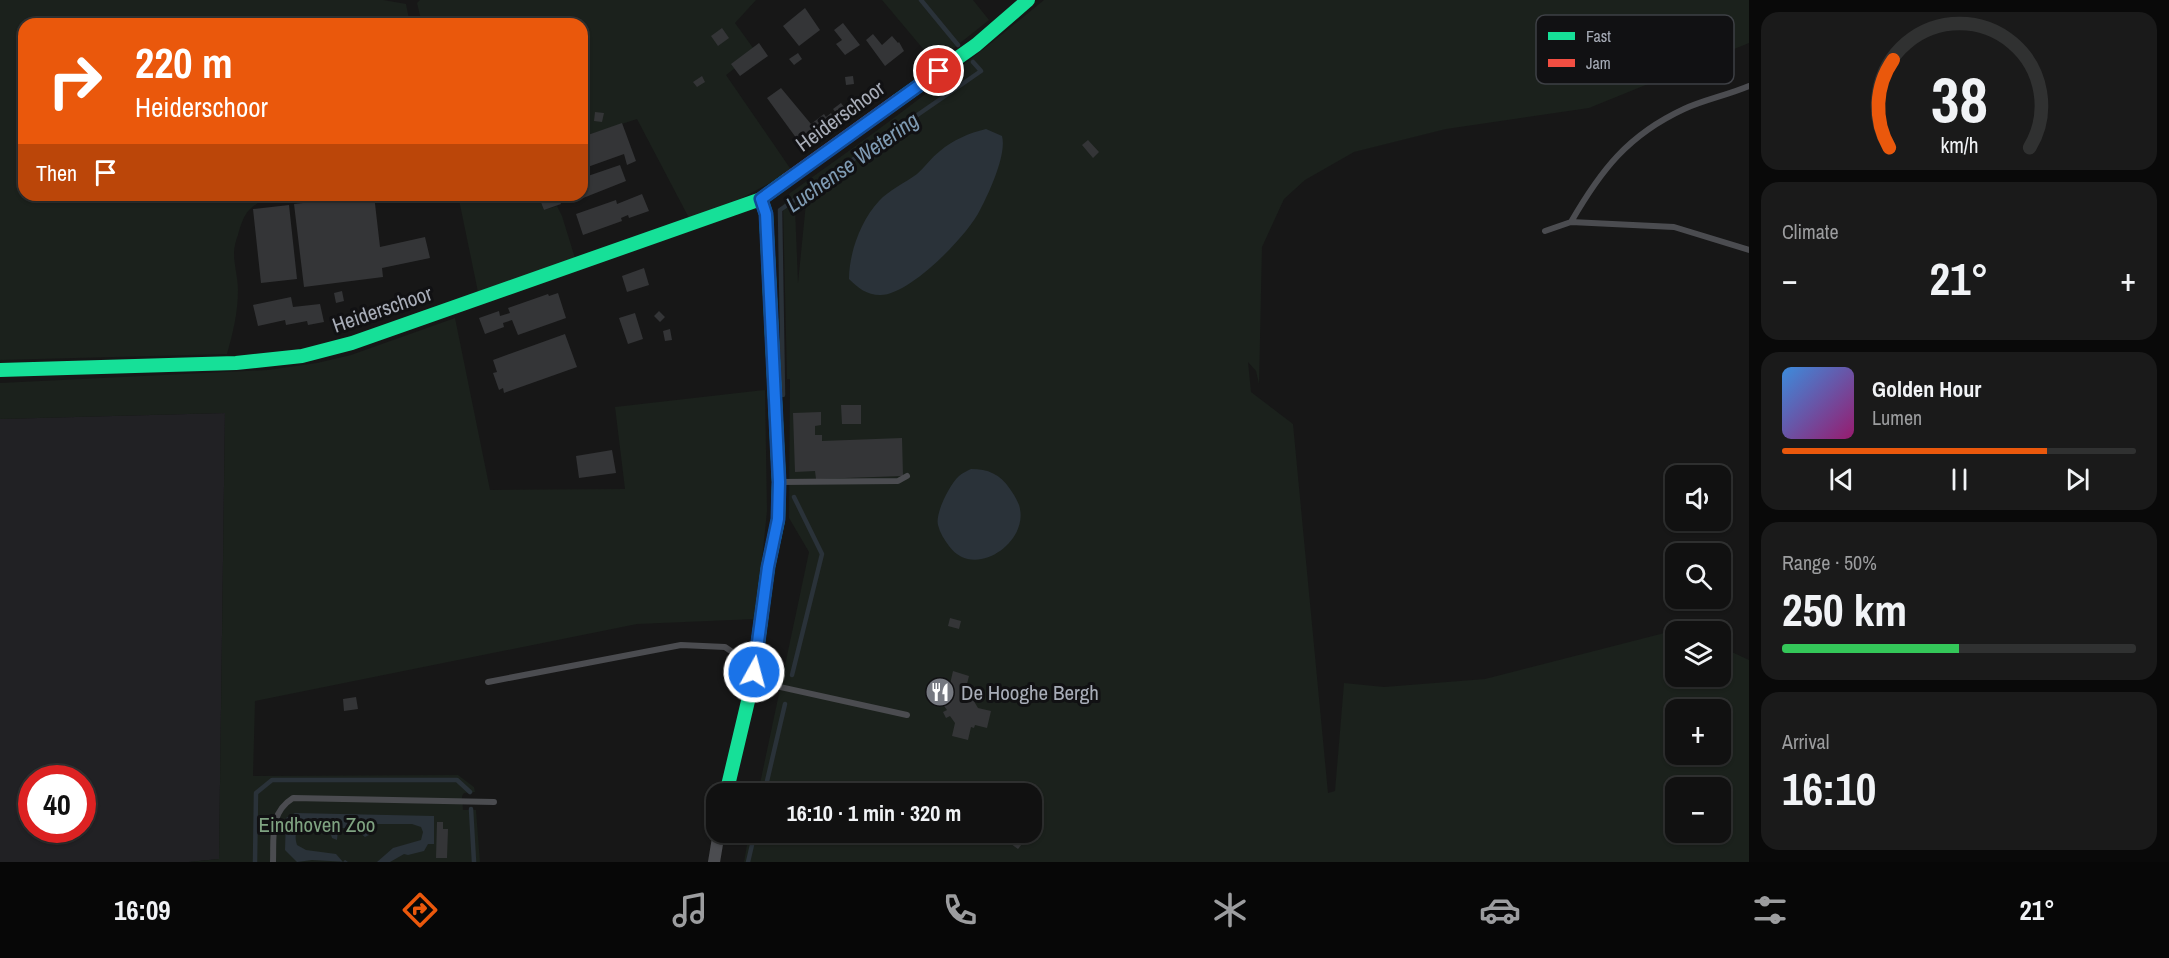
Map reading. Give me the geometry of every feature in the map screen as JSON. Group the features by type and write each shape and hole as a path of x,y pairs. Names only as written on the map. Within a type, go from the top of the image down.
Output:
{"street":[{"name":"Heiderschoor","path":"0,370 236,363 302,356 352,343 761,199 976,45 1028,0"},
{"path":"729,783 754,674 768,567 778,519 779,482 766,214 761,199"},
{"path":"714,862 717,843"}],"lane":[{"path":"1571,222 1591,188 1608,166 1647,129 1685,108 1723,97 1749,86"},
{"path":"1545,231 1571,222 1674,227 1749,250"},
{"path":"779,482 898,481 907,476"},
{"path":"488,682 681,645 725,647 754,674 908,715"},
{"path":"273,862 276,818 282,805 293,798 494,802"}],"shaded area":[{"path":"986,129 1002,136 1002,153 984,203 951,248 921,275 892,293 875,295 849,279 857,237 879,201 887,193 917,174 945,147 961,137"},
{"path":"225,413 219,859 189,862 0,862 0,419"},
{"path":"971,469 988,471 1002,480 1019,505 1020,519 1017,532 1009,543 998,552 985,558 972,560 960,556 949,546 938,525 941,506 951,485 960,475"},
{"path":"295,813 434,816 434,844 428,844 424,851 404,854 390,862 377,862 393,848 421,840 423,832 421,827 412,824 369,824 365,826 369,835 365,837 354,828 341,828 338,830 337,840 332,838 328,825 309,822 299,827 296,832 297,845 306,850 336,854 343,862 312,860 297,862 285,850 286,818"}],"green space":[{"path":"0,0 383,0 406,4 409,18 18,18 18,201 262,201 246,214 236,241 234,253 238,298 227,354 0,360"},
{"path":"420,0 756,0 735,23 756,52 726,75 792,171 742,198 689,218 637,119 588,135 588,18 421,18 417,3"},
{"path":"882,0 973,0 989,20 935,63"},
{"path":"1044,0 1749,0 1749,43 1734,49 1734,15 1536,15 1536,84 1648,84 1589,108 1446,129 1354,152 1305,180 1284,199 1262,247 1259,384 1256,371 1248,362 1251,392 1293,424 1328,793 1335,791 1344,683 1384,687 1485,679 1665,633 1665,687 1731,687 1731,652 1749,660 1749,862 744,862 747,843 1042,843 1042,783 760,783 809,552 789,518 790,379 787,379 783,205 790,193 855,147","holes":["838,175 806,203 798,283 795,207 800,200"]},
{"path":"459,201 540,201 544,210 557,206 575,258 478,292"},
{"name":"Eindhoven Zoo","path":"455,318 490,490 625,489 615,407 765,390 767,511 756,619 637,624 255,701 253,776 458,775 474,787 475,792 464,793 462,796 463,810 476,810 480,862 189,862 219,859 225,413 0,419 0,383 268,370 317,363 351,355"}],"building":[{"path":"805,8 820,30 799,46 783,26"},
{"path":"843,23 860,45 845,55 836,44 842,40 834,30"},
{"path":"722,28 729,38 718,46 711,36"},
{"path":"873,34 882,45 892,36 904,51 885,66 866,40"},
{"path":"759,43 768,56 740,76 731,64"},
{"path":"798,53 802,59 794,65 789,59"},
{"path":"702,76 705,82 697,87 693,82"},
{"path":"853,76 854,84 846,85 845,77"},
{"path":"781,88 811,124 824,114 826,117 831,113 836,120 832,123 836,128 805,150 767,98"},
{"path":"841,103 850,115 842,121 833,109"},
{"path":"595,112 604,113 602,122 594,121"},
{"path":"622,123 636,161 627,165 624,154 588,167 588,135"},
{"path":"1088,140 1099,152 1093,158 1082,145"},
{"path":"620,165 626,181 588,196 588,176"},
{"path":"642,194 649,211 629,218 628,215 621,218 622,221 583,235 576,214 616,200 617,204"},
{"path":"321,201 375,201 380,247 425,237 430,258 382,268 383,277 304,287 294,204"},
{"path":"540,201 560,201 561,204 544,210"},
{"path":"289,205 297,279 261,283 253,209"},
{"path":"644,268 649,285 627,292 622,276"},
{"path":"342,291 344,301 336,303 334,293"},
{"path":"558,293 566,318 518,335 512,320 503,323 504,327 485,334 479,318 499,311 500,316 510,313 508,308 548,294 549,296"},
{"path":"291,297 293,307 320,304 324,322 308,325 307,321 286,325 285,320 258,326 253,305"},
{"path":"659,311 665,317 660,322 654,316"},
{"path":"635,313 643,339 628,344 619,318"},
{"path":"670,329 672,340 665,341 663,331"},
{"path":"565,334 577,367 504,393 503,388 499,390 493,373 497,372 493,360"},
{"path":"841,405 861,405 861,424 842,424"},
{"path":"821,412 821,425 815,426 815,435 822,435 822,441 902,438 903,476 816,479 815,471 795,472 793,413"},
{"path":"612,450 616,473 579,478 576,456"},
{"path":"950,618 961,621 959,629 948,626"},
{"path":"953,671 969,676 966,688 978,708 991,711 987,728 975,725 974,728 971,727 968,740 952,736 955,723 950,716 946,718 943,712 947,710 942,703 930,700 934,683 946,686 947,683 950,684"},
{"path":"356,697 358,709 344,711 343,699"},
{"path":"437,822 443,822 443,829 448,829 447,858 436,858"},
{"path":"1021,843 1022,844 1018,849 1011,844"}],"waterway":[{"name":"Luchense Wetering","path":"921,0 958,45"},
{"name":"Luchense Wetering","path":"783,395 780,210 981,71 973,62"},
{"name":"Luchense Wetering","path":"792,675 822,554 794,497"},
{"name":"Luchense Wetering","path":"767,783 785,704"},
{"path":"255,862 256,793 272,780 457,780 470,792"},
{"path":"471,809 474,862"},
{"name":"Luchense Wetering","path":"748,862 752,843"}],"traffic: fast":[{"path":"897,101 976,45 1028,0"},
{"path":"0,370 236,363 302,356 352,343 761,199 787,180"},
{"path":"729,783 753,680 768,567 778,520 779,482 766,214 761,199"}],"traffic: jam":[{"path":"787,180 897,101"}],"place":[{"name":"De Hooghe Bergh","path":"940,692"}],"route":[{"path":"754,672 768,567 778,519 779,482 766,214 761,199 939,71"}]}
